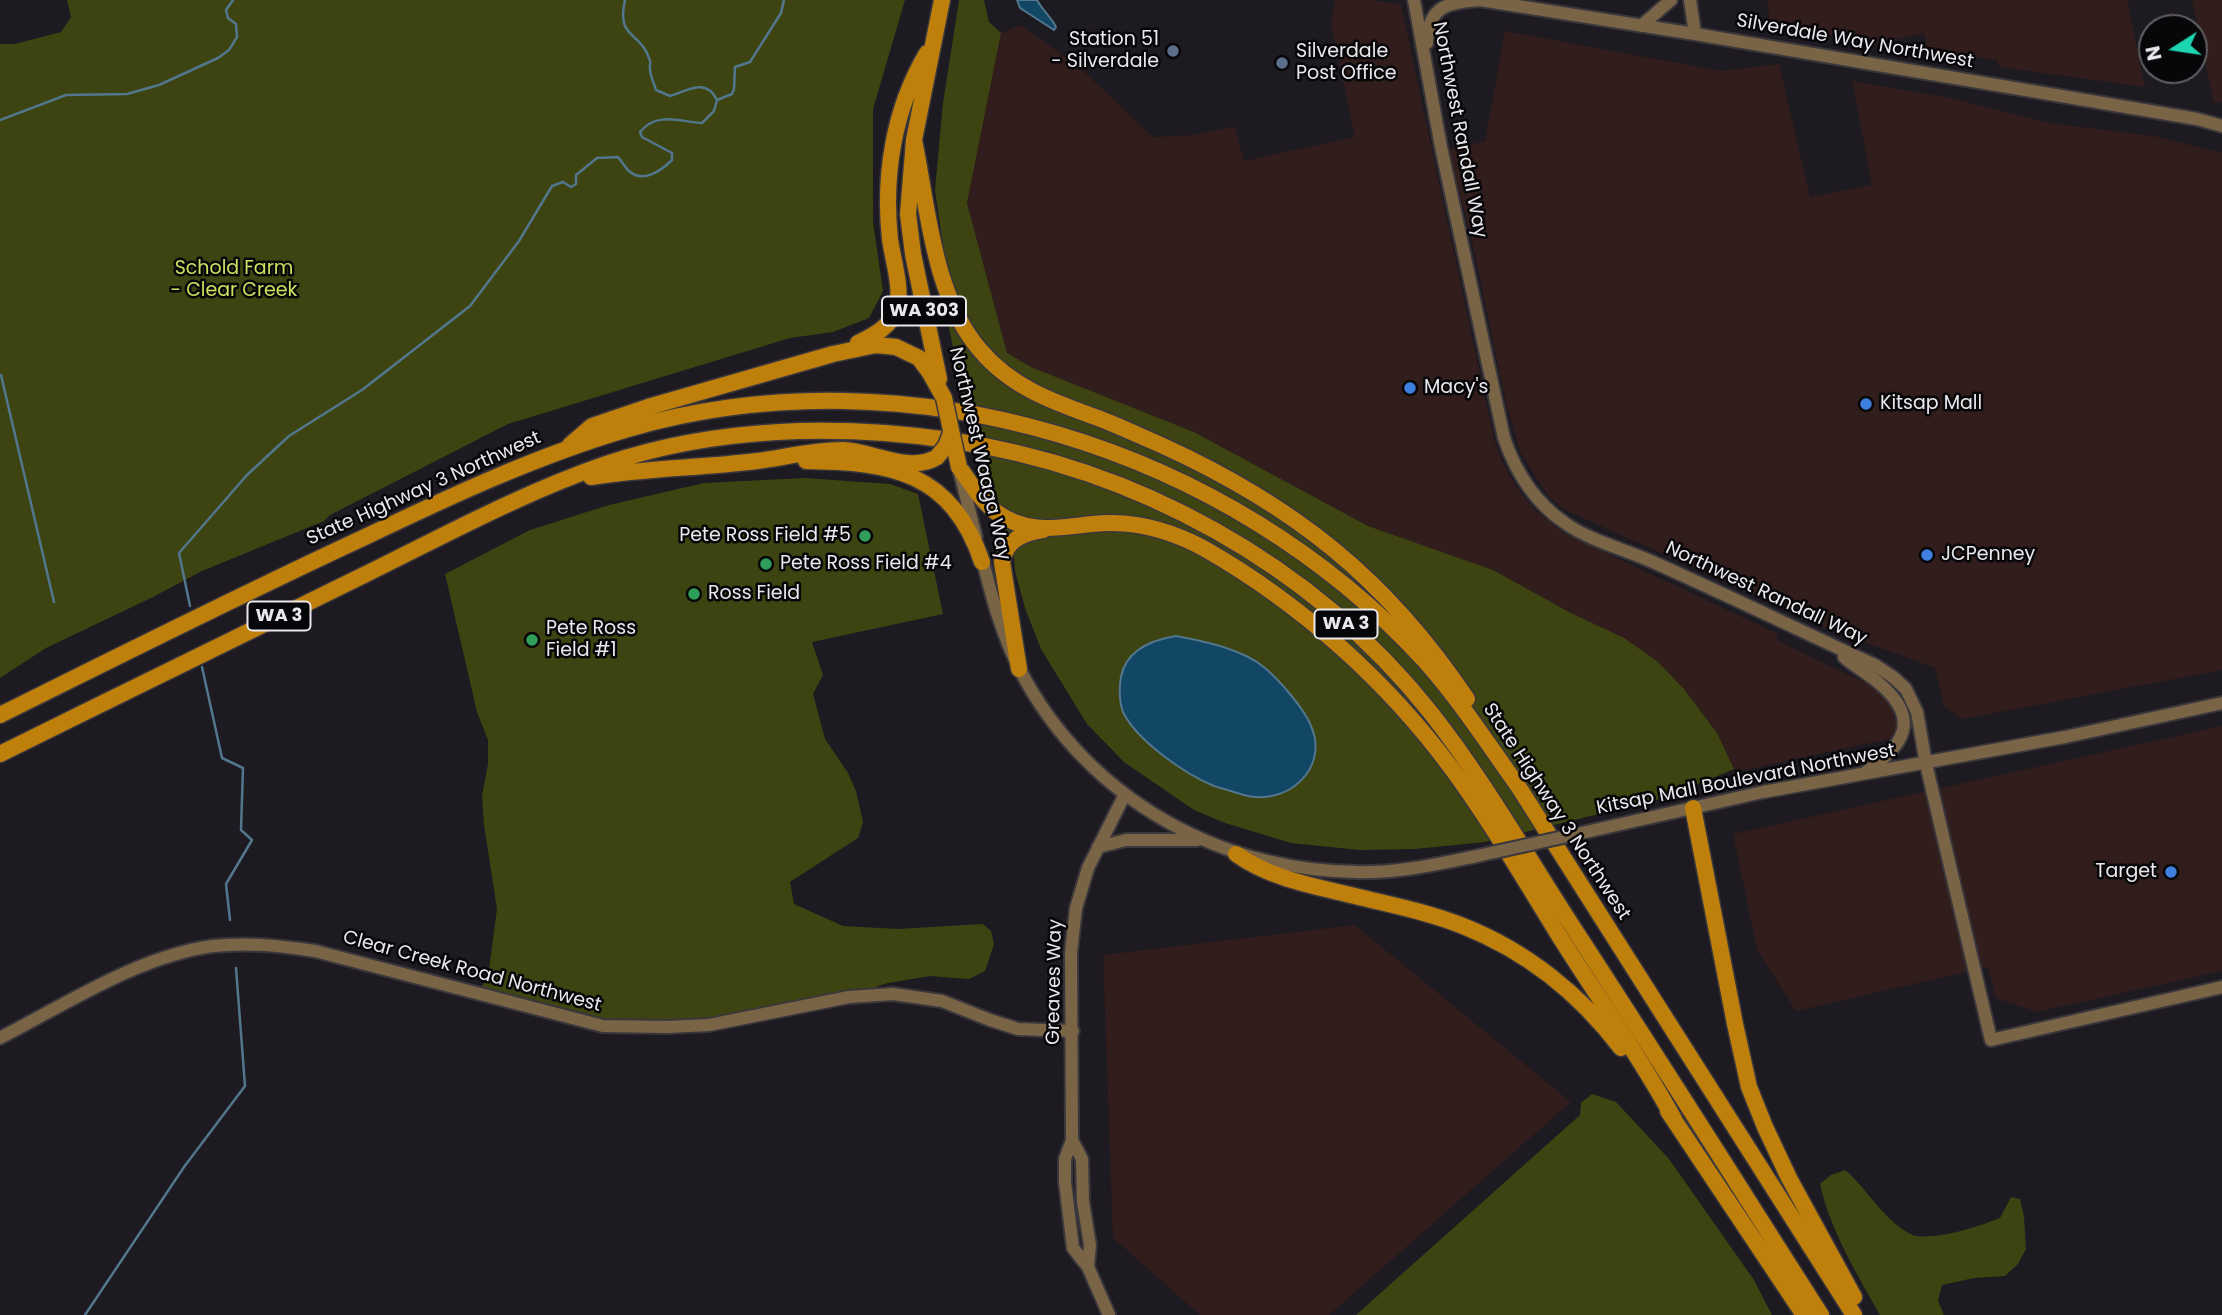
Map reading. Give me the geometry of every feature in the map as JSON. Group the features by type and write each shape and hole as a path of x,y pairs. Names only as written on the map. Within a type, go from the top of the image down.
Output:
{"highway":[{"name":"Northwest Waaga Way","path":"942,0 914,140 908,198 909,231 929,365 944,398 958,467"},
{"path":"833,354 880,331 896,310 898,287 889,212 891,156 906,93 932,43"},
{"path":"914,140 943,284 960,322 980,351 1006,375 1038,396 1161,445 1244,486 1290,515 1345,557 1390,600 1430,646 1475,711 1518,786"},
{"path":"565,449 592,426 648,407 833,354 883,345 902,349 929,365"},
{"name":"State Highway 3 Northwest","path":"0,715 346,545 484,481 565,449 630,429 697,414 832,402 889,404 996,418 1093,444 1168,475 1241,514 1287,543 1353,593 1428,664 1518,786 1854,1315"},
{"name":"WA 3","path":"0,754 511,502 615,462 706,440 792,432 898,433 997,447 1093,474 1178,510 1231,539 1283,574 1341,620 1404,682 1440,725 1505,817 1549,891 1821,1315"},
{"path":"560,483 630,472 758,461 833,450 863,452 909,463 922,463 937,457 946,446 951,433"},
{"path":"758,461 861,463 896,472 924,484 945,498 964,520 982,562"},
{"path":"958,467 994,511 1019,523 1046,529"},
{"path":"1019,669 1002,562 1007,547 1014,540 1046,529 1122,523 1145,526 1180,537 1261,584 1331,639 1415,722 1454,771 1627,1040 1674,1119 1804,1315"},
{"path":"1693,808 1735,1024 1752,1094 1789,1178 1863,1315"},
{"path":"1236,854 1262,871 1444,920 1469,928 1508,947 1537,966 1588,1008 1674,1119"}],"main road":[{"name":"Northwest Randall Way","path":"1414,0 1427,75 1504,438 1515,468 1541,503 1566,524 1875,665 1906,689 1917,712 1926,764 1991,1040 2222,987"},
{"name":"Silverdale Way Northwest","path":"1427,75 1427,32 1432,17 1448,5 1481,0 2197,119 2222,126"},
{"path":"1641,26 1671,0"},
{"path":"1690,0 1695,34"},
{"name":"Northwest Waaga Way","path":"958,467 1001,627 1019,669 1040,704 1066,738 1125,794"},
{"path":"1834,646 1887,690 1894,698 1903,719 1901,739 1895,748 1863,774"},
{"name":"Kitsap Mall Boulevard Northwest","path":"1125,794 1171,825 1201,841 1236,854 1314,870 1354,873 1412,869 1763,792 1926,764 2222,703"},
{"name":"Greaves Way","path":"1109,1315 1088,1267 1073,1248 1066,1204 1065,1159 1072,1140 1071,952 1076,908 1083,883 1125,794"},
{"path":"1098,847 1126,840 1201,841"},
{"name":"Clear Creek Road Northwest","path":"0,1038 146,964 192,950 240,944 285,947 326,954 603,1026 709,1025 849,997 893,993 942,1001 1018,1029 1073,1031"}],"shaded area":[{"path":"1335,0 1372,0 1401,5 1494,439 1516,486 1535,510 1566,534 1778,634 1776,640 1876,688 1891,706 1896,723 1895,732 1889,739 1745,770 1734,769 1717,733 1684,689 1657,661 1623,638 1493,570 1368,526 1194,432 1031,367 1007,353 967,203 1001,33 1020,25 1077,65 1153,137 1193,135 1235,126 1244,161 1355,137 1331,24"},
{"path":"1767,0 2127,0 2138,53 2138,84 2144,84 2145,87 1999,67 1997,60 1928,51 1924,33 1880,44 1770,25"},
{"path":"2192,0 2222,0 2222,102 2214,103 2208,75 2208,14 2195,14"},
{"path":"1505,31 1721,71 1779,64 1810,197 1872,185 1852,81 1955,99 2050,123 2154,136 2222,153 2222,670 1963,719 1944,707 1935,668 1827,628 1561,508 1548,496 1520,452 1506,403 1471,236 1448,150 1485,141"},
{"path":"2222,726 2222,971 2037,1012 1996,998 1988,967 1796,1011 1757,950 1733,834"},
{"path":"1355,925 1571,1102 1329,1315 1200,1315 1113,1238 1103,955"}],"green space":[{"name":"Schold Farm - Clear Creek","path":"67,0 905,0 873,109 873,222 883,291 869,318 833,332 790,338 508,424 330,515 324,521 202,571 46,648 0,678 0,44 15,44 61,32 71,17"},
{"path":"959,0 984,0 989,22 1001,33 967,203 1007,353 1031,367 1194,432 1368,526 1493,570 1569,612 1624,638 1657,661 1684,689 1717,733 1734,769 1668,797 1485,842 1415,849 1360,850 1291,843 1225,823 1194,810 1124,762 1087,724 1041,649 1025,608 1014,557 976,454 949,328 947,273 935,190 943,103"},
{"path":"805,478 890,484 918,494 943,614 812,642 823,675 813,694 825,739 848,773 856,791 863,822 858,838 790,882 794,904 843,926 898,929 983,924 991,931 994,944 985,971 969,979 930,976 888,983 867,994 709,1025 625,1027 477,993 488,977 497,909 482,796 488,764 488,740 477,712 445,574 530,530 609,505 704,483"},
{"path":"1592,1094 1616,1102 1669,1159 1754,1280 1772,1315 1356,1315 1580,1115 1581,1103"},
{"path":"1845,1170 1891,1220 1916,1236 1947,1234 2000,1218 2011,1197 2020,1199 2026,1249 2018,1264 2005,1276 1974,1278 1942,1285 1938,1301 1944,1315 1880,1315 1837,1235 1820,1184 1831,1175"}],"water":[{"path":"1017,0 1037,0 1054,23 1054,30 1020,8"},
{"path":"1176,636 1210,643 1256,661 1277,680 1303,711 1315,742 1314,757 1309,770 1289,790 1260,797 1214,786 1164,756 1131,725 1120,701 1120,681 1128,660 1149,644"}],"waterway":[{"path":"0,120 66,95 127,94 159,85 218,58 229,50 237,37 236,24 228,18 226,10 233,0"},
{"path":"625,0 623,13 626,28 645,49 656,90 670,96 702,87 713,93 717,100"},
{"path":"717,100 732,94 735,67 750,62 781,13 784,0"},
{"path":"190,606 179,553 247,475 289,436 362,390 470,306 519,241 552,186 563,182 571,187 576,184 576,175 597,158 618,157 634,175 646,176 658,171 672,160 672,153 642,137 640,132 661,120 702,123 714,111 717,100"},
{"path":"1,375 54,602"},
{"path":"202,667 222,758 243,768 241,830 252,840 226,884 230,920"},
{"path":"85,1315 184,1167 245,1086 236,968"}],"place":[{"name":"Station 51 - Silverdale","path":"1173,51"},
{"name":"Silverdale Post Office","path":"1282,63"},
{"name":"Macy's","path":"1410,388"},
{"name":"Kitsap Mall","path":"1866,404"},
{"name":"Pete Ross Field #5","path":"865,536"},
{"name":"JCPenney","path":"1927,555"},
{"name":"Pete Ross Field #4","path":"766,564"},
{"name":"Ross Field","path":"694,594"},
{"name":"Pete Ross Field #1","path":"532,640"},
{"name":"Target","path":"2171,872"}]}
